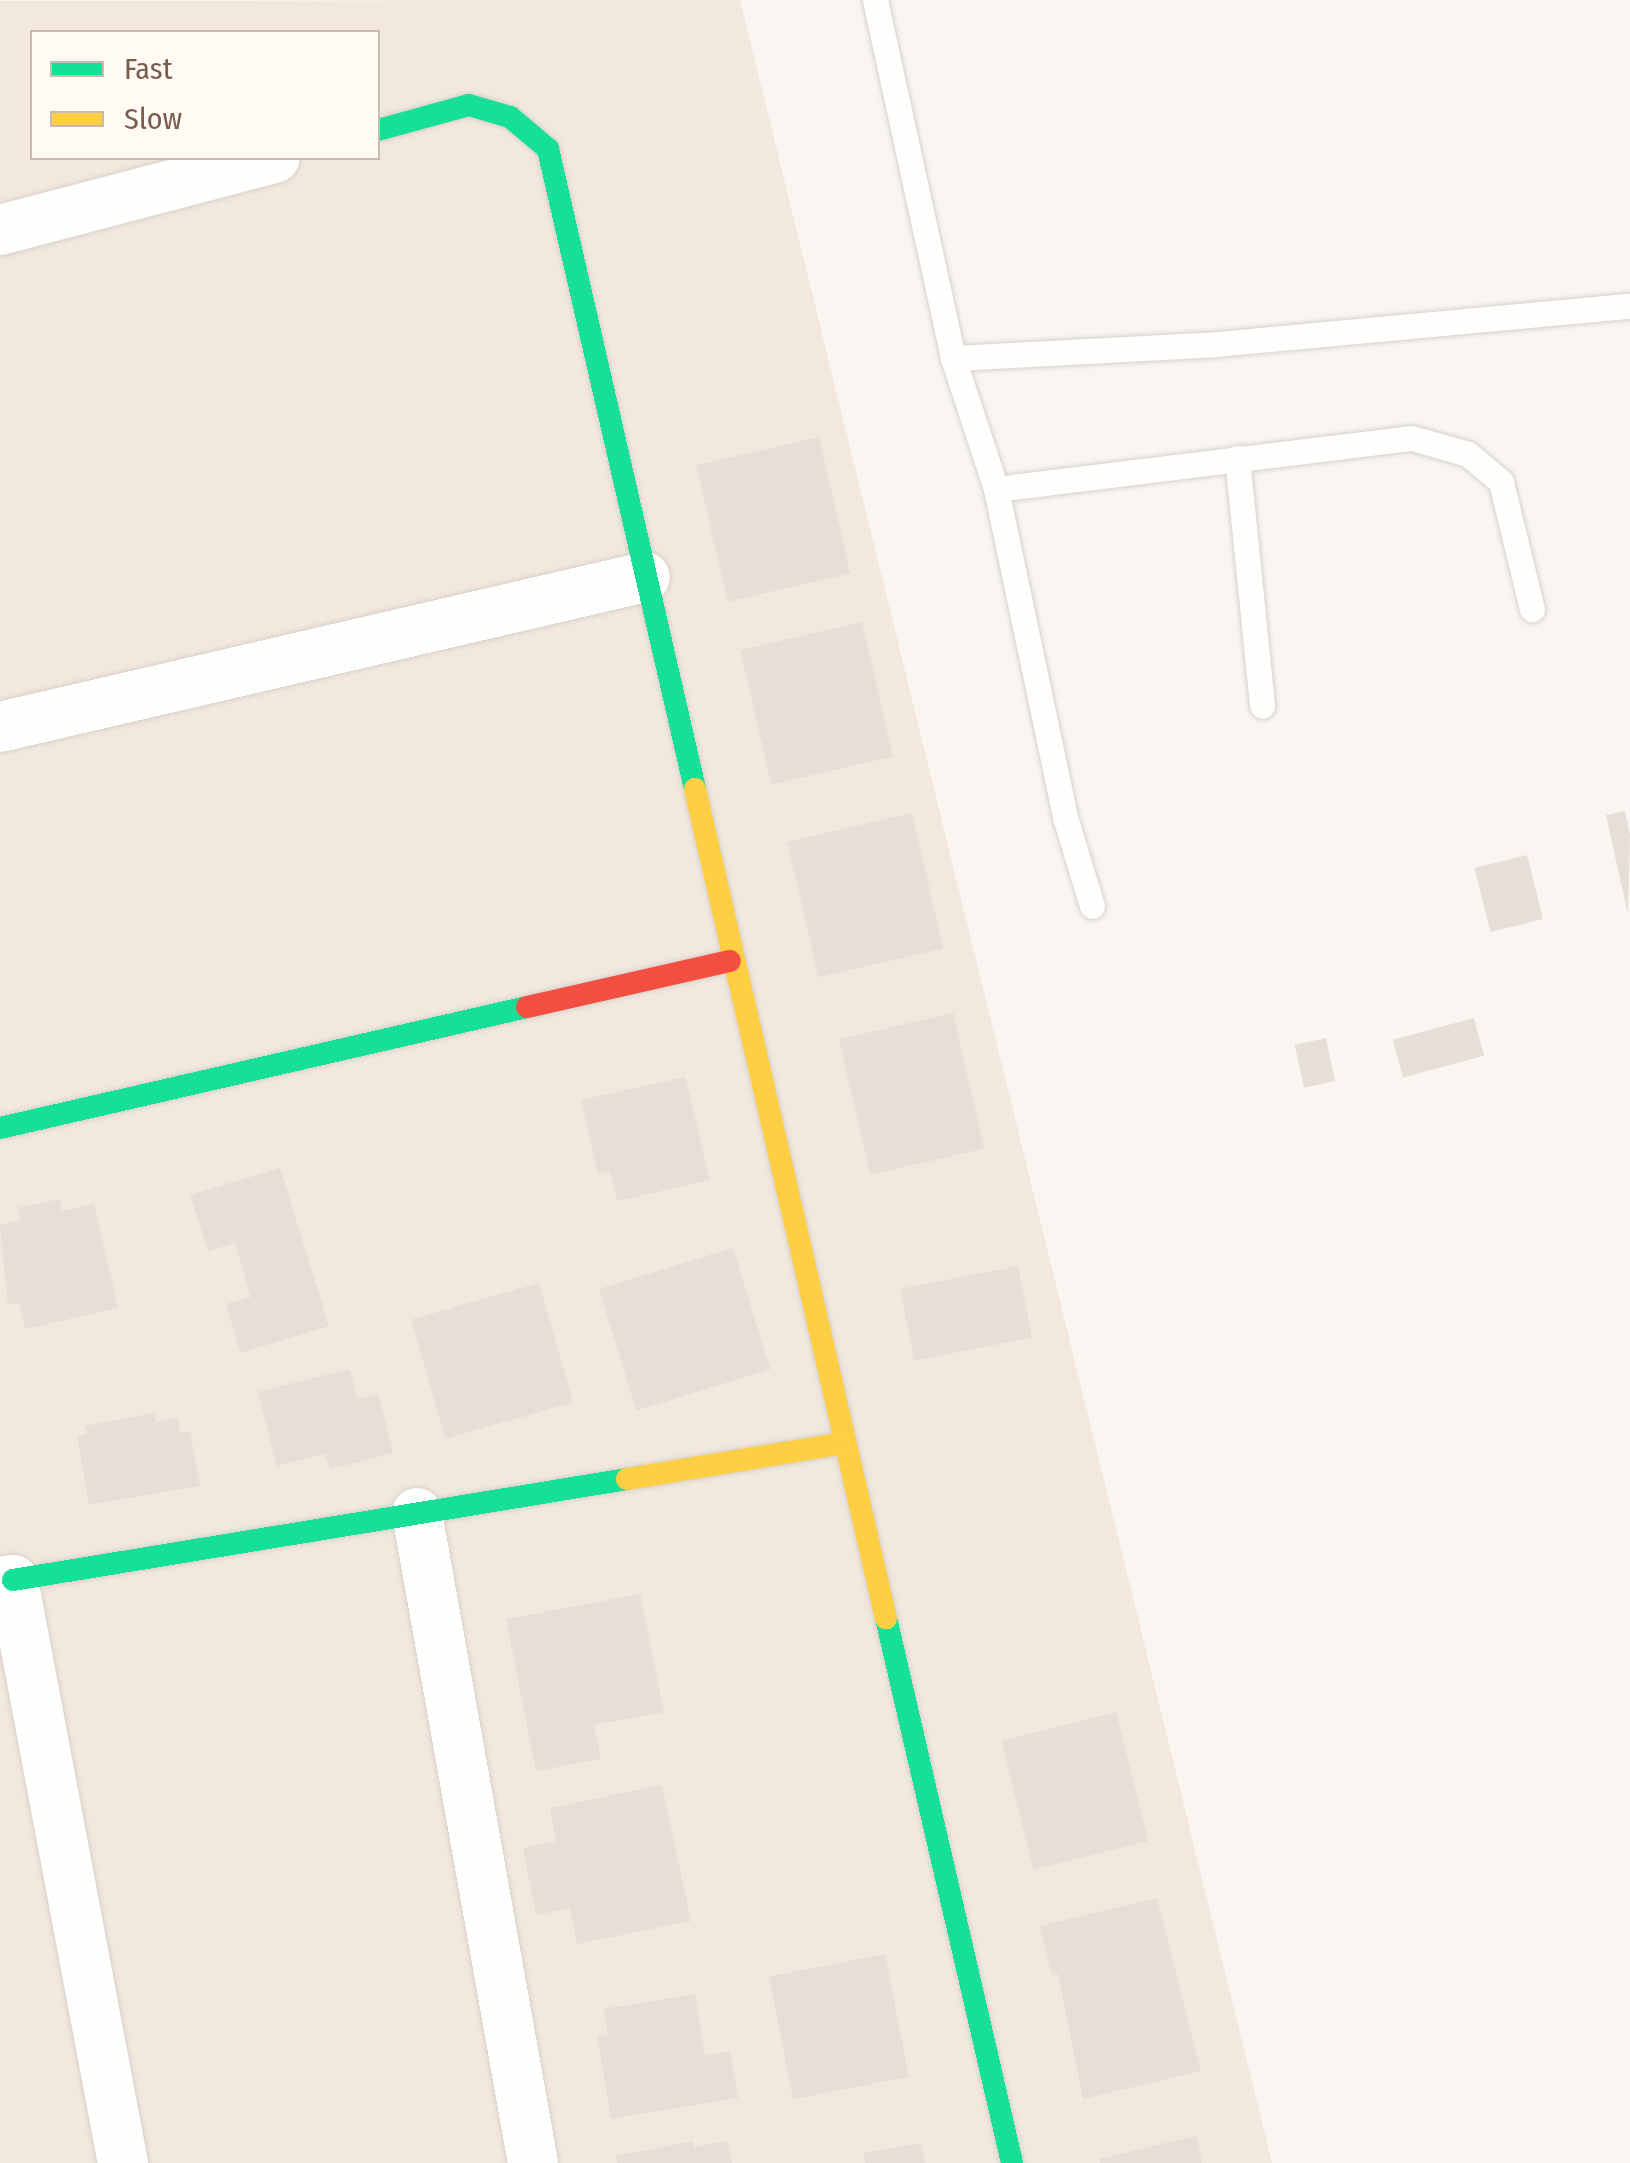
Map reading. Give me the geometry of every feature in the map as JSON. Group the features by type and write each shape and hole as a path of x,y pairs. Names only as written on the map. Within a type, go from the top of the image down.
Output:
{"street":[{"path":"380,129 469,105 510,118 548,149 730,960 1012,2163"},
{"path":"0,230 267,160"},
{"path":"0,726 645,577"},
{"path":"0,1128 730,960"},
{"path":"122,2163 6,1582 845,1443"},
{"path":"417,1514 533,2163"}],"lane":[{"path":"875,0 953,358 996,489 1065,817 1092,906"},
{"path":"953,358 1217,344 1630,306"},
{"path":"996,489 1412,438 1468,454 1501,482 1532,609"},
{"path":"1237,458 1262,706"}],"shaded area":[{"path":"740,0 1272,2163 0,2163 0,1"}],"building":[{"path":"819,437 850,573 728,602 696,465"},
{"path":"862,622 893,756 771,785 740,650"},
{"path":"1625,811 1630,835 1628,915 1606,815"},
{"path":"912,813 943,948 819,977 787,842"},
{"path":"1527,855 1543,919 1491,932 1475,868"},
{"path":"953,1013 984,1148 870,1175 839,1039"},
{"path":"1474,1018 1484,1056 1403,1077 1393,1040"},
{"path":"1326,1038 1335,1081 1304,1088 1295,1045"},
{"path":"685,1077 710,1180 617,1201 610,1171 598,1174 581,1100"},
{"path":"280,1168 329,1326 240,1353 226,1304 251,1297 235,1243 208,1251 190,1195"},
{"path":"60,1199 62,1211 94,1204 118,1308 25,1329 19,1303 8,1305 0,1225 20,1220 17,1208"},
{"path":"733,1248 770,1369 636,1410 599,1289"},
{"path":"1018,1266 1032,1338 914,1361 900,1289"},
{"path":"539,1283 573,1402 445,1439 411,1320"},
{"path":"350,1369 357,1399 378,1394 393,1453 330,1469 325,1454 277,1466 258,1392"},
{"path":"154,1413 156,1422 178,1418 180,1433 190,1431 200,1486 89,1505 77,1436 87,1434 85,1426"},
{"path":"640,1594 664,1712 594,1725 601,1759 536,1771 506,1619"},
{"path":"1116,1712 1148,1841 1034,1870 1002,1741"},
{"path":"662,1785 691,1921 577,1944 570,1908 536,1915 523,1848 556,1841 550,1808"},
{"path":"1157,1898 1201,2071 1083,2099 1058,1974 1052,1975 1040,1926"},
{"path":"885,1954 909,2077 793,2099 769,1977"},
{"path":"695,1994 705,2056 730,2051 738,2098 611,2119 597,2036 608,2035 603,2009"},
{"path":"1196,2136 1202,2163 1100,2163 1099,2159"},
{"path":"693,2141 694,2147 727,2141 732,2163 617,2163 616,2156"},
{"path":"921,2143 925,2163 865,2163 863,2153"}],"traffic: fast":[{"path":"380,129 469,105 510,117 548,149 695,789"},
{"path":"0,1128 527,1007"},
{"path":"13,1580 627,1479"},
{"path":"886,1618 1012,2163"}],"traffic: slow":[{"path":"695,789 886,1618"},
{"path":"627,1479 845,1443"}],"traffic: jam":[{"path":"527,1007 730,961"}]}
